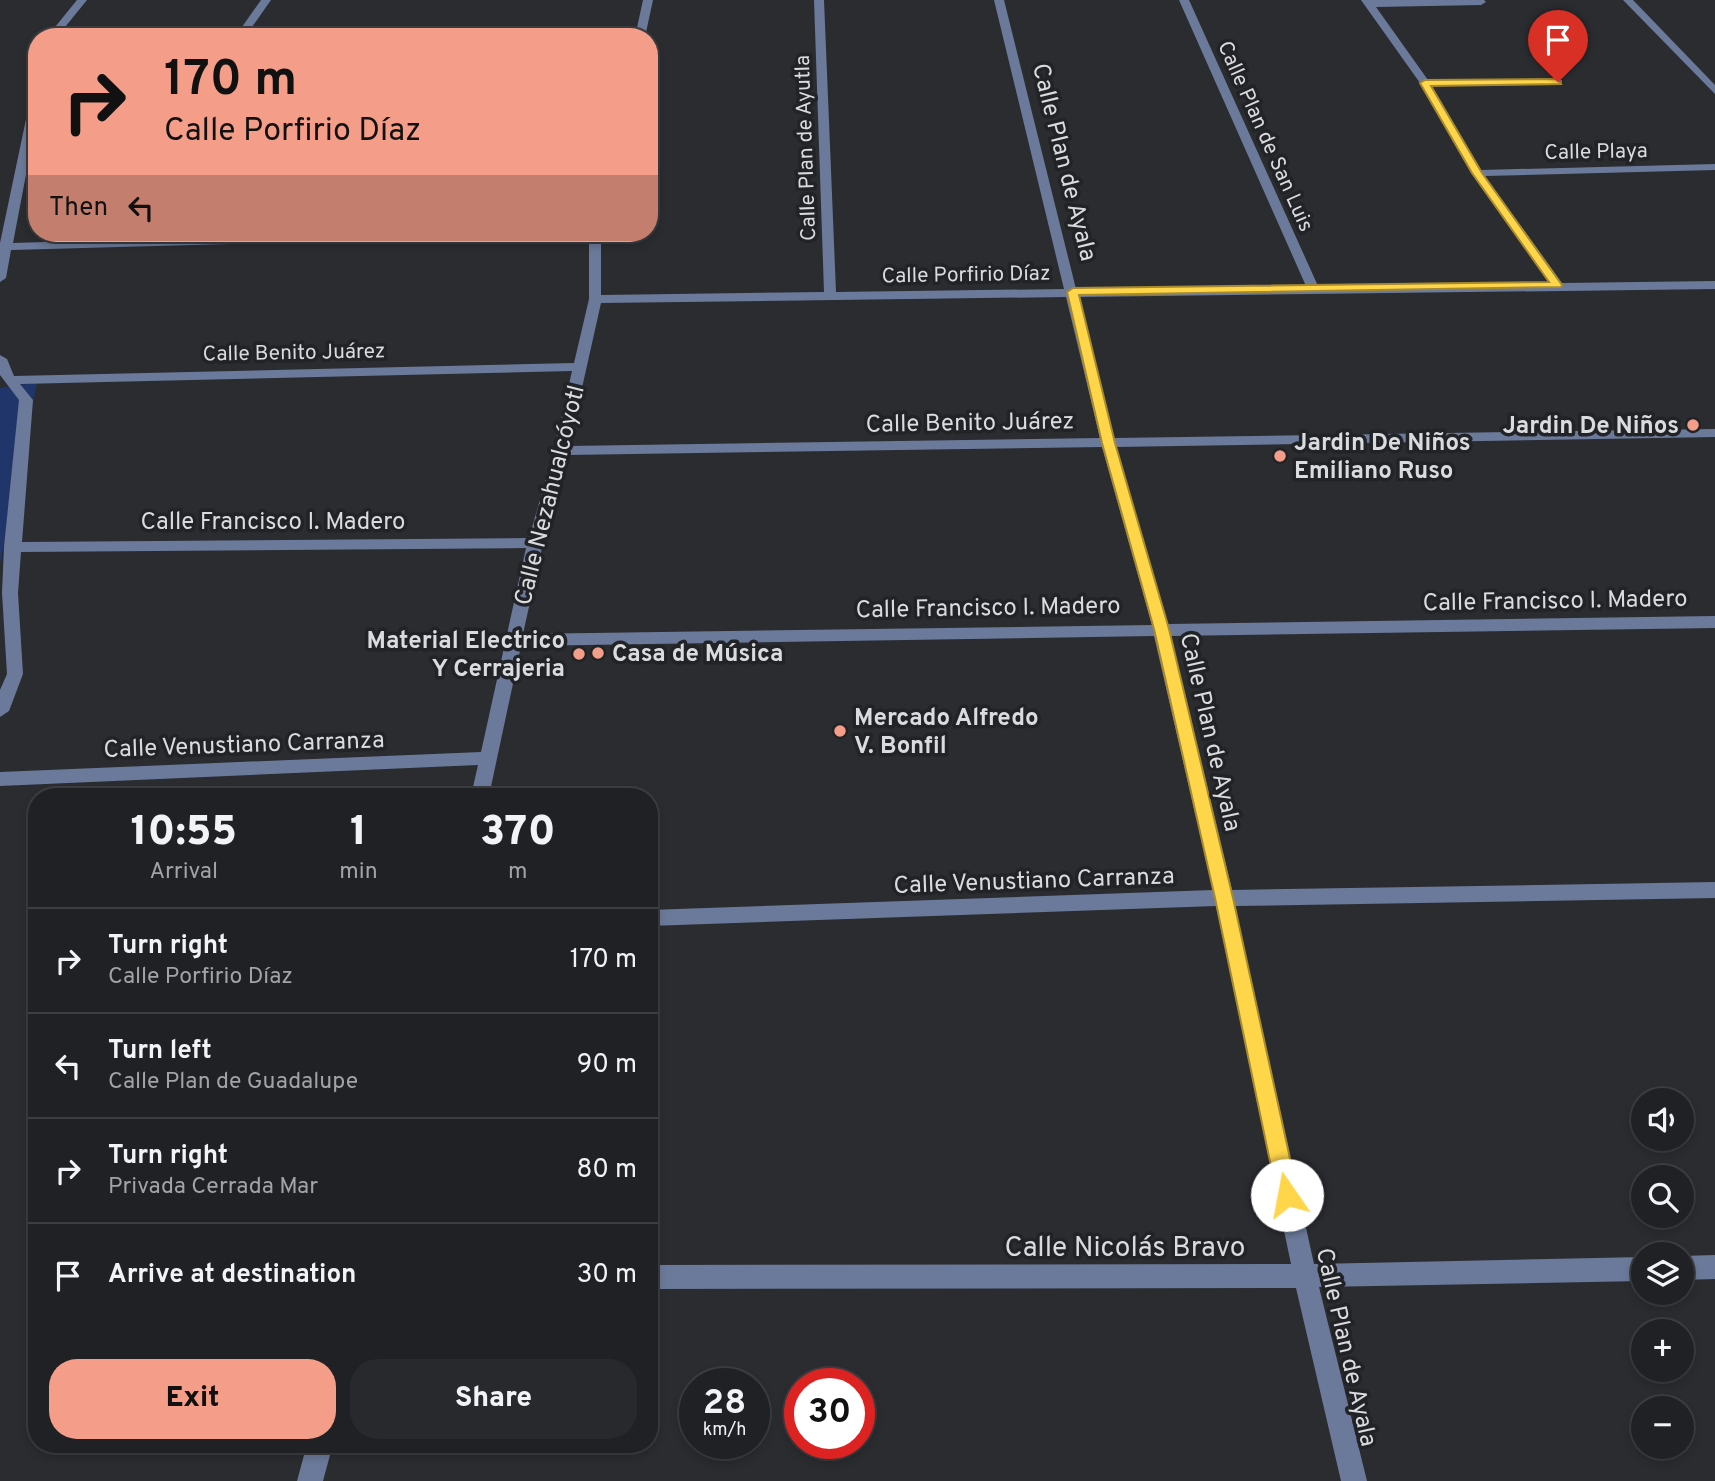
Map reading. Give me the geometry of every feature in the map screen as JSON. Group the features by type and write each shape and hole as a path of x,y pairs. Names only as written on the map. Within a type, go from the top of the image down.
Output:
{"street":[{"path":"59,28 82,0"},
{"path":"246,28 266,0"},
{"path":"642,28 648,0"},
{"name":"Calle Plan de Ayutla","path":"819,0 830,295"},
{"name":"Calle Plan de Ayala","path":"999,0 1108,443 1161,629 1224,898 1305,1276 1354,1481"},
{"name":"Calle Plan de San Luis","path":"1184,0 1313,288"},
{"path":"1628,0 1715,91"},
{"path":"1367,2 1481,2"},
{"path":"1367,2 1425,83 1477,173 1557,285"},
{"path":"1425,83 1558,82"},
{"path":"0,278 3,247 28,130"},
{"name":"Calle Playa","path":"1477,173 1715,167"},
{"path":"3,247 151,242"},
{"name":"Calle Nezahualcóyotl","path":"482,788 535,543 561,451 595,299 594,242"},
{"name":"Calle Porfirio Díaz","path":"595,299 1715,285"},
{"path":"0,359 9,380 26,400 10,593 15,674 0,711"},
{"name":"Calle Benito Juárez","path":"9,380 579,367"},
{"name":"Calle Benito Juárez","path":"561,451 1715,433"},
{"name":"Calle Francisco I. Madero","path":"12,547 535,543"},
{"name":"Calle Francisco I. Madero","path":"514,640 1715,622"},
{"name":"Calle Venustiano Carranza","path":"0,779 489,758"},
{"name":"Calle Venustiano Carranza","path":"658,918 1224,898 1715,890"},
{"path":"1694,1268 1715,1267"},
{"name":"Calle Nicolás Bravo","path":"658,1277 1305,1276 1631,1269"},
{"path":"310,1481 318,1453"}],"shaded area":[{"path":"37,383 0,563 0,388"}],"place":[{"name":"Jardin De Niños","path":"1693,425"},
{"name":"Jardin De Niños Emiliano Ruso","path":"1280,456"},
{"name":"Casa de Música","path":"598,653"},
{"name":"Material Electrico Y Cerrajeria","path":"579,654"},
{"name":"Mercado Alfredo V. Bonfil","path":"840,731"}],"route":[{"path":"1287,1195 1224,898 1161,629 1108,443 1073,292 1557,285 1477,173 1425,83 1558,82"}]}
